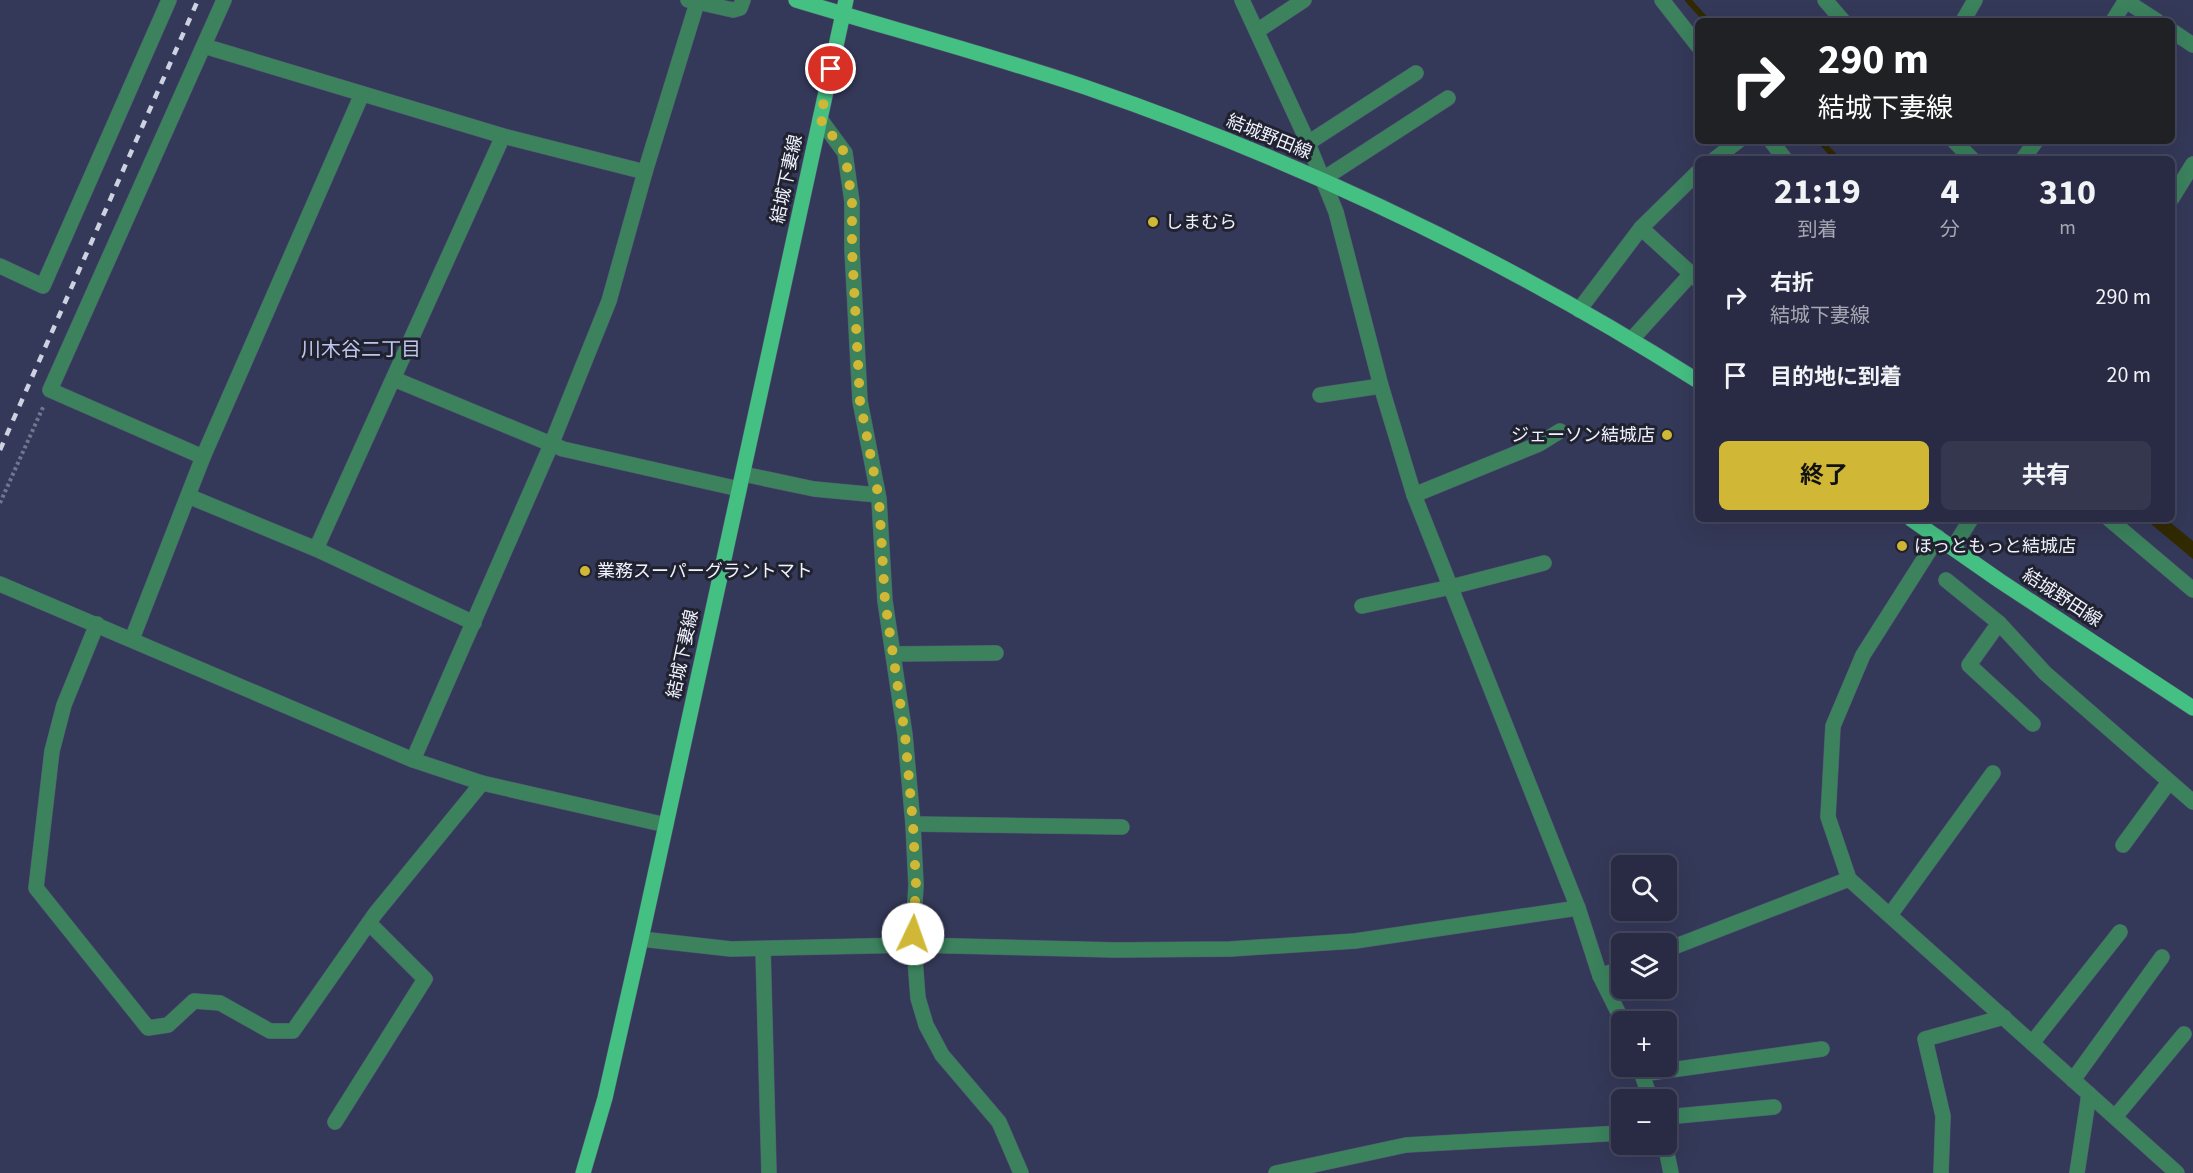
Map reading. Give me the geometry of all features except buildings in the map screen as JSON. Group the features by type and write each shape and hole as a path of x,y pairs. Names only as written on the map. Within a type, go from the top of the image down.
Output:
{"main road":[{"name":"結城野田線","path":"796,0 844,7 1083,86 1323,179 1453,242 1632,339 1695,379"},
{"name":"結城下妻線","path":"583,1173 605,1098 641,939 844,7"},
{"name":"結城野田線","path":"1916,522 2193,708"}],"street":[{"path":"0,266 43,286 169,0"},
{"path":"203,457 50,390 224,0"},
{"path":"412,760 551,445 609,301 693,1 733,10 740,8 743,0"},
{"path":"1242,0 1308,143 1336,212 1381,386 1414,495 1578,908 1600,976 1618,1011"},
{"path":"1257,31 1304,0"},
{"path":"1662,0 1695,42"},
{"path":"1965,18 1975,0"},
{"path":"2115,18 2126,0 2153,18"},
{"path":"2175,33 2193,45"},
{"path":"204,46 503,136 645,172"},
{"path":"1308,143 1416,73"},
{"path":"132,639 203,457 362,93"},
{"path":"1323,179 1448,98"},
{"path":"820,119 845,153 852,202 852,249 860,401 878,495 885,601 905,735 913,824 916,885 914,945 918,998 926,1025 942,1055 999,1122 1021,1173"},
{"path":"316,549 503,136"},
{"path":"1719,156 1734,144"},
{"path":"1773,144 1783,156"},
{"path":"1957,144 1969,156"},
{"path":"2175,193 2193,164"},
{"path":"1579,310 1641,228 1695,175"},
{"path":"1632,339 1695,277 1641,228"},
{"path":"393,379 551,445 741,482 878,495"},
{"path":"1320,395 1381,386"},
{"path":"1414,495 1539,444 1560,431"},
{"path":"188,496 316,549 474,623"},
{"path":"1953,548 1969,522"},
{"path":"2113,522 2193,590"},
{"path":"1938,537 1863,655 1833,726 1828,817 1850,879 2177,1173"},
{"path":"1362,606 1451,587 1544,563"},
{"path":"1946,580 1999,622 2045,673 2193,802"},
{"path":"0,584 412,760 482,783 666,825"},
{"path":"1999,622 1969,665 2033,724"},
{"path":"97,624 64,705 52,752 36,888 148,1028 168,1025 194,1001 220,1003 270,1031 293,1031 369,923 482,783"},
{"path":"893,654 996,653"},
{"path":"1890,915 1993,773"},
{"path":"2123,845 2169,782"},
{"path":"913,824 1122,827"},
{"path":"1677,946 1850,879"},
{"path":"641,939 763,950 914,945 1116,950 1230,949 1355,941 1578,908"},
{"path":"335,1122 425,979 369,923"},
{"path":"2032,1043 2120,932"},
{"path":"763,950 769,1173"},
{"path":"2073,1080 2162,957"},
{"path":"1600,976 1611,972"},
{"path":"1941,1173 1943,1116 1925,1039 2004,1017"},
{"path":"2115,1117 2184,1034"},
{"path":"1677,1066 1822,1049"},
{"path":"2077,1173 2089,1094"},
{"path":"1677,1116 1774,1107"},
{"path":"1276,1173 1406,1145 1611,1134"},
{"path":"1667,1155 1671,1173"}],"path":[{"path":"0,502 50,390"}],"shaded area":[{"path":"2149,522 2170,522 2193,541 2193,559"}],"waterway":[{"path":"1688,0 1704,18"},
{"path":"1823,144 1834,156"}],"railway":[{"path":"0,450 198,0"}],"place":[{"name":"しまむら","path":"1153,222"},
{"name":"ジェーソン結城店","path":"1667,435"},
{"name":"ほっともっと結城店","path":"1902,546"},
{"name":"業務スーパーグラントマト","path":"585,571"}],"district":[{"name":"川木谷二丁目","path":"361,350"}],"route":[{"path":"831,69 820,119 845,153 852,202 852,249 860,401 879,499 885,601 905,735 913,824 916,885 913,934"}]}
